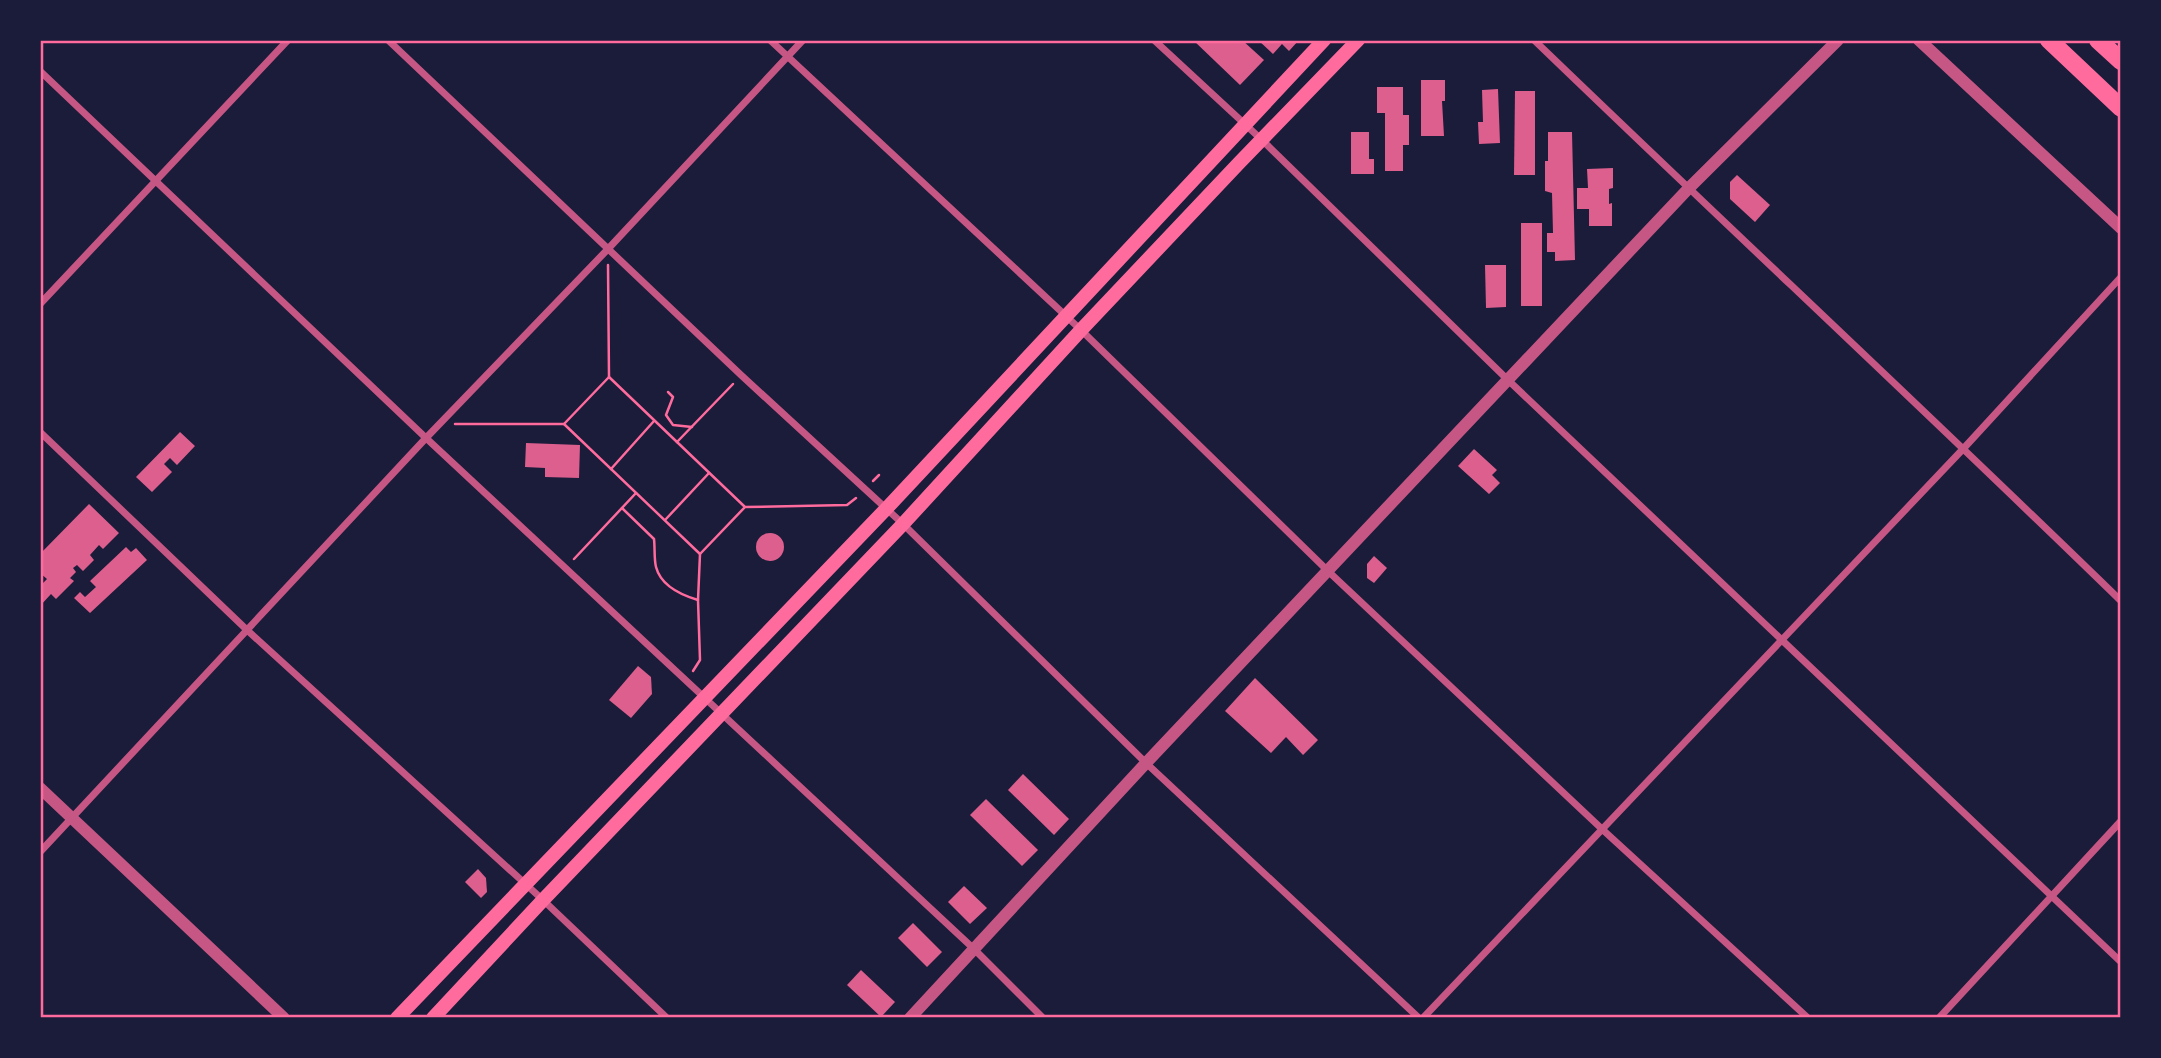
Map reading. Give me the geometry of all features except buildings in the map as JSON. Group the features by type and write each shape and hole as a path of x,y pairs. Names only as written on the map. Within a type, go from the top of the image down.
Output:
{"highway":[{"path":"2049,40 2121,108"},
{"path":"2098,40 2121,61"}],"main road":[{"path":"397,1018 886,509 1324,40"},
{"path":"433,1018 903,524 1081,330 1359,40"}],"street":[{"path":"40,303 288,40"},
{"path":"388,40 741,375 903,524 1146,763 1421,1018 1603,830 1964,448 2121,277"},
{"path":"770,40 1081,330 1329,572 1603,830 1808,1018"},
{"path":"40,852 439,424 608,249 803,40"},
{"path":"1154,40 1262,140 1509,381 2121,962"},
{"path":"1534,40 2121,600"},
{"path":"910,1018 1146,763 1689,190 1838,40"},
{"path":"1919,40 2121,228"},
{"path":"40,71 565,569 974,949 1043,1018"},
{"path":"40,432 247,630 543,900 667,1018"},
{"path":"40,788 284,1018"},
{"path":"1939,1018 2121,821"}],"path":[{"path":"564,424 608,377 608,249"},
{"path":"677,442 741,375"},
{"path":"608,377 745,507 847,505 879,475"},
{"path":"667,392 673,397 666,415 670,421 673,425 692,426"},
{"path":"611,469 654,421"},
{"path":"439,424 564,424 701,554"},
{"path":"665,521 709,473"},
{"path":"565,569 636,493"},
{"path":"686,681 700,660 698,600 701,554 745,507"},
{"path":"622,508 654,539 655,566 666,584 698,600"}]}
